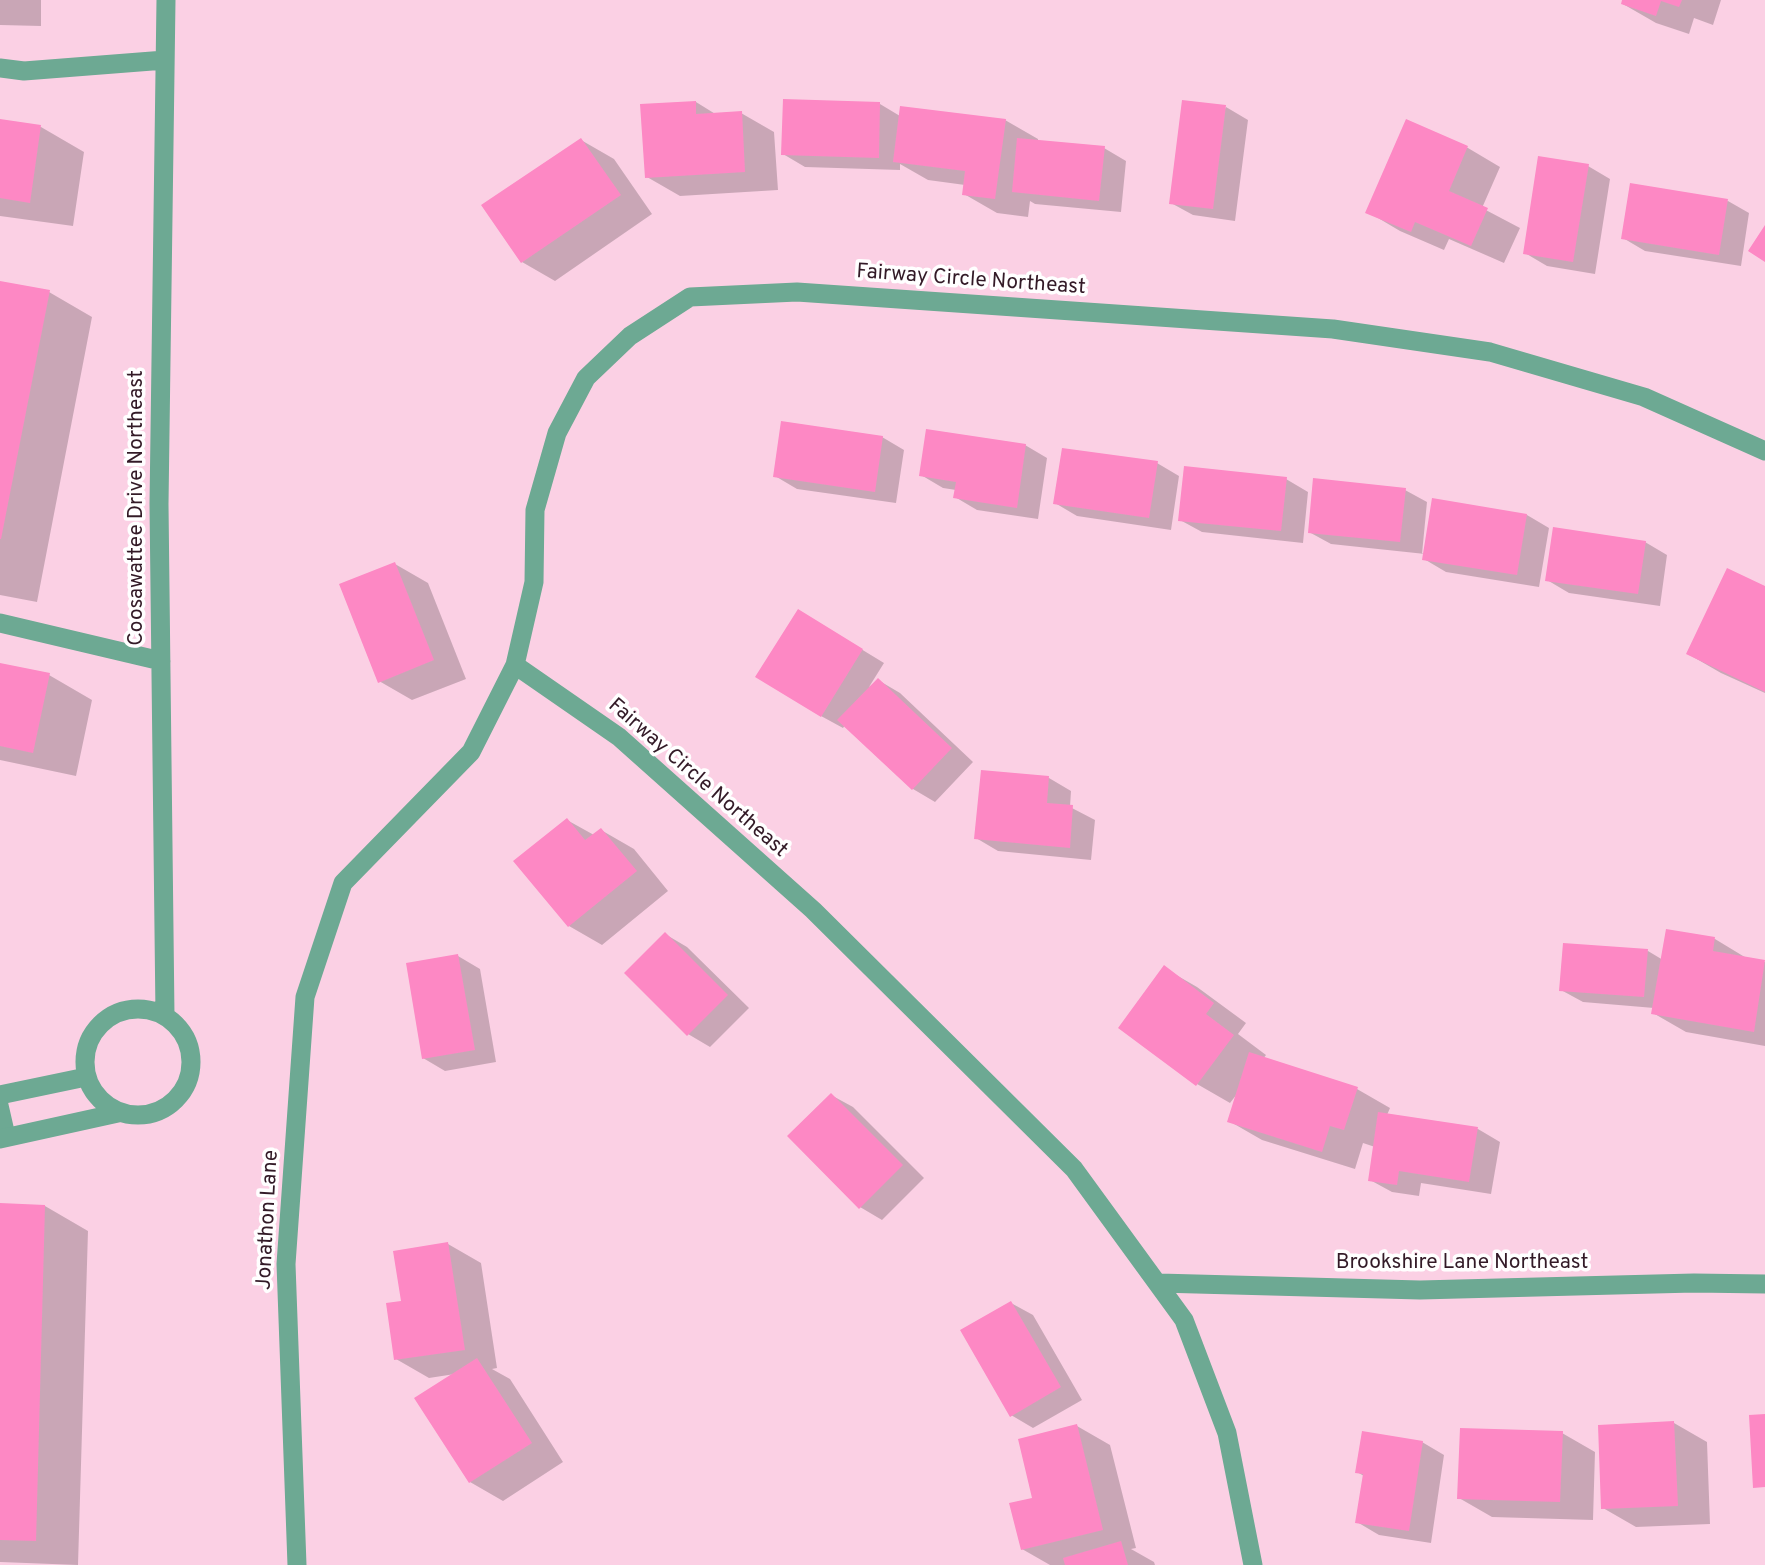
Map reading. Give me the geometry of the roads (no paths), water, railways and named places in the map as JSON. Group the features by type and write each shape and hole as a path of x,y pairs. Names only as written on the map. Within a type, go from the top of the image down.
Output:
{"street":[{"name":"Coosawattee Drive Northeast","path":"165,1016 159,504 166,0"},
{"path":"0,68 24,71 165,60"},
{"name":"Fairway Circle Northeast","path":"1253,1565 1227,1433 1184,1320 1074,1169 813,910 619,737 515,665 534,582 534,510 557,433 586,379 630,337 690,297 797,292 1346,331 1490,352 1644,397 1765,451"},
{"path":"0,623 161,661"},
{"name":"Jonathon Lane","path":"297,1565 286,1264 305,997 343,883 471,752 515,665"},
{"path":"4,1138 118,1112 141,1115 164,1109 176,1100 191,1072 189,1048 177,1026 165,1016 150,1010 131,1009 114,1014 99,1025 88,1041 84,1058 86,1077 94,1094 105,1105 118,1112"},
{"path":"0,1095 86,1077"},
{"name":"Brookshire Lane Northeast","path":"1158,1283 1420,1290 1694,1283 1765,1284"}],"lane":[{"path":"0,1103 4,1138"}]}
